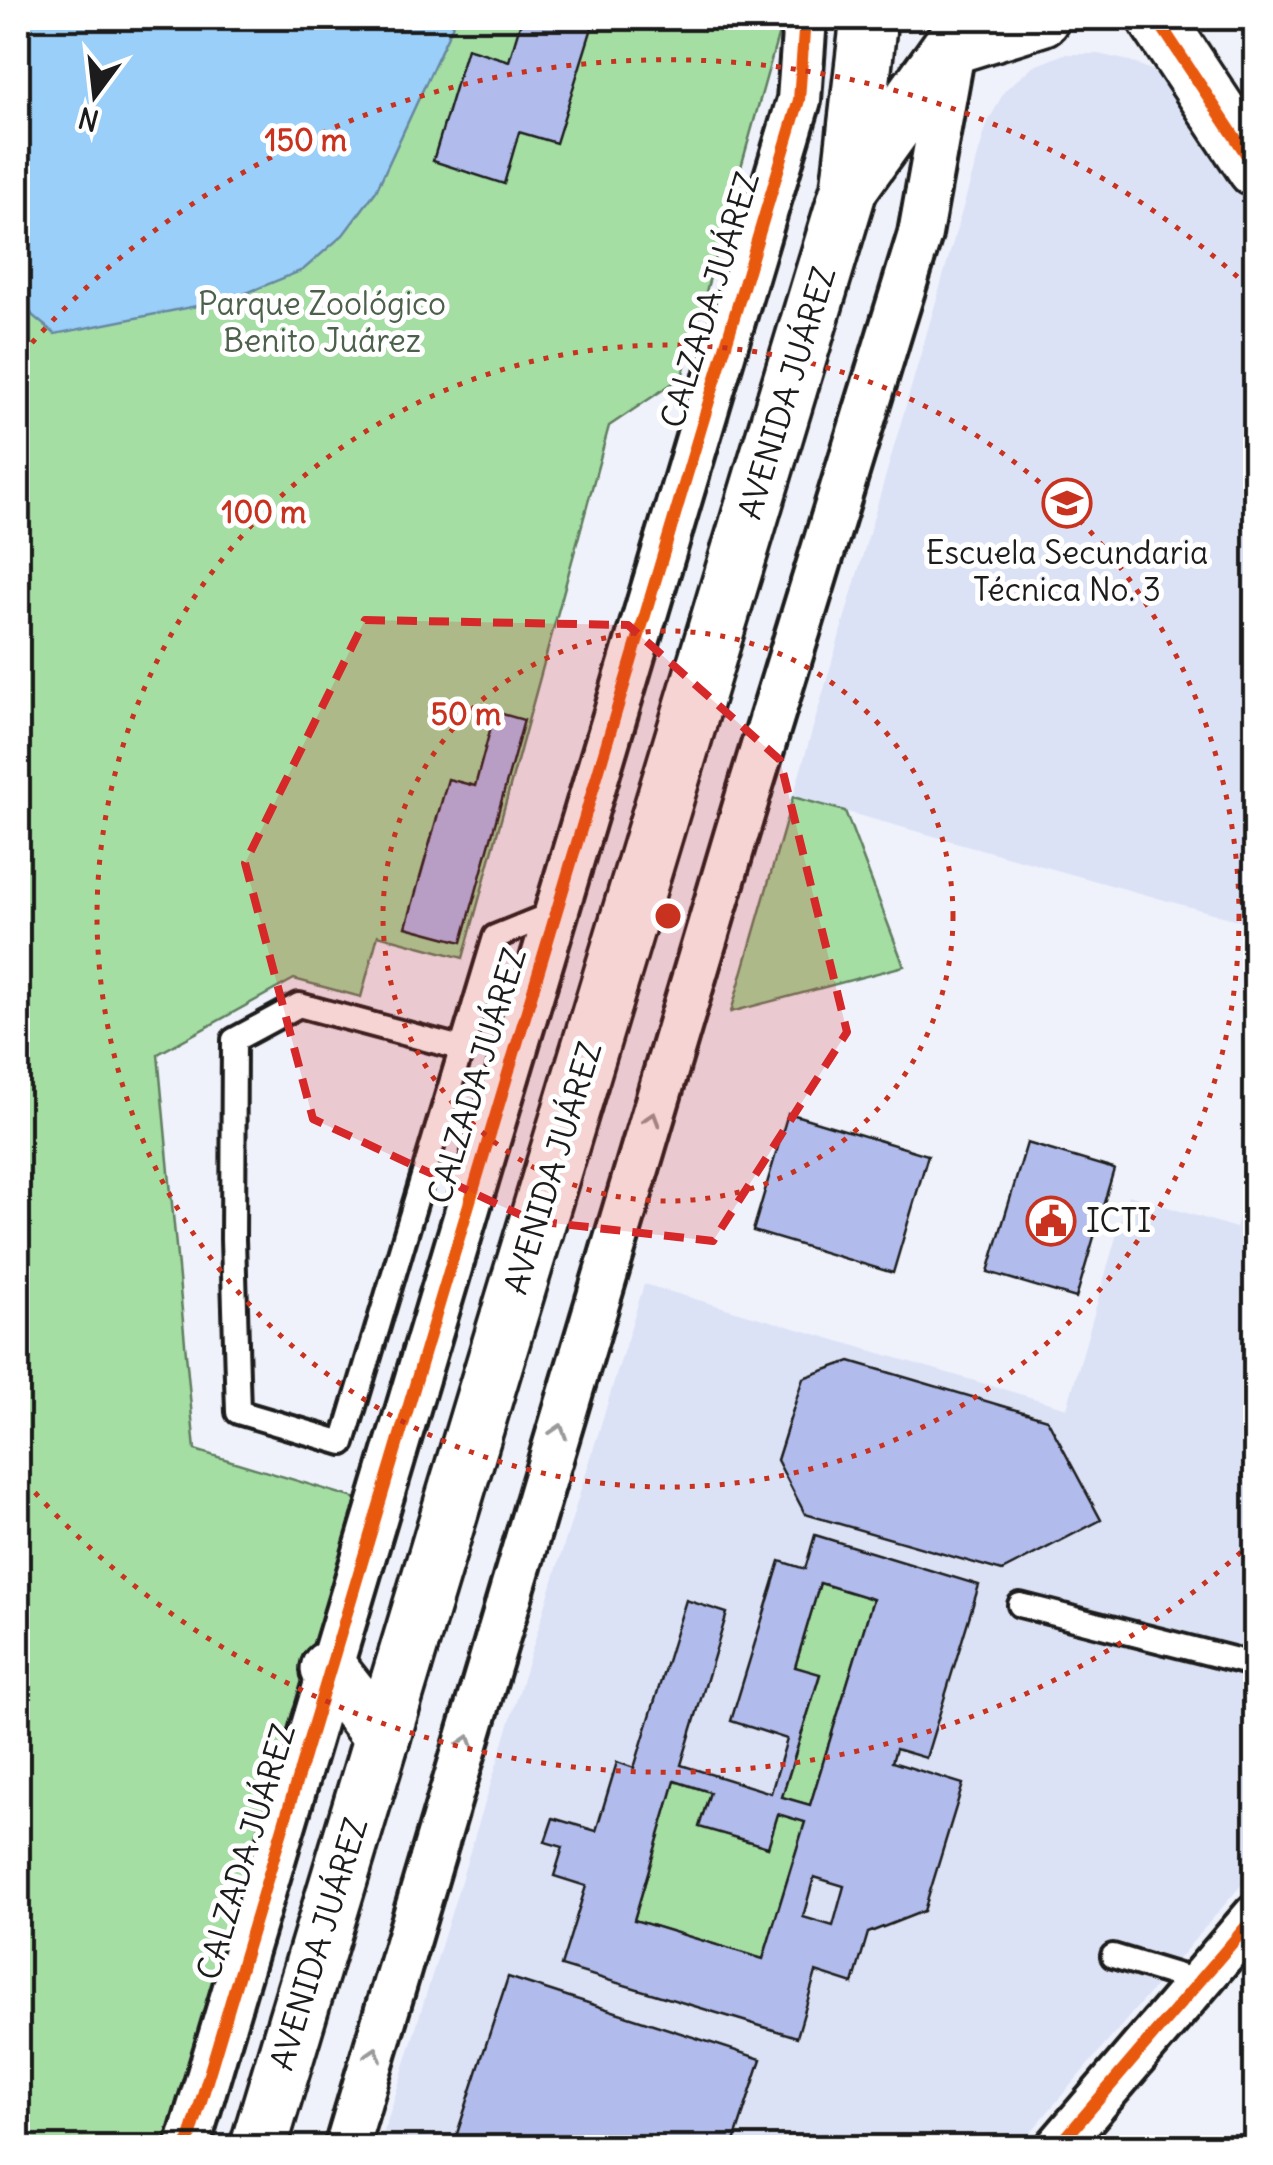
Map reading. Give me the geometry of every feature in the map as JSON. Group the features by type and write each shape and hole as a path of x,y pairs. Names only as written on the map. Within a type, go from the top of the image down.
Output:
{"street":[{"name":"CALZADA JUÁREZ","path":"187,2148 799,100 805,18"},
{"name":"AVENIDA JUÁREZ","path":"258,2148 849,189 870,18"},
{"path":"346,2148 746,801 920,234 962,31 1041,18"},
{"path":"1165,22 1256,116"},
{"path":"1165,22 1256,169"},
{"name":"AVENIDA JUÁREZ","path":"849,189 962,31"},
{"path":"330,1669 382,1736"},
{"path":"1057,2148 1256,1915"}],"lane":[{"path":"460,1048 299,1005 234,1040 232,1239 238,1412 344,1443 495,937 554,912"},
{"path":"1020,1604 1256,1665"},
{"path":"1112,1956 1198,1982"}],"highlighted area":[{"path":"365,620 628,625 780,760 847,1032 713,1241 534,1221 313,1119 245,863"}],"shaded area":[{"name":"Escuela Secundaria Técnica No. 3","path":"1064,54 1098,54 1130,61 1163,75 1255,209 1255,925 793,797 987,124 1005,90 1032,67"},
{"path":"1255,1159 1255,1869 1018,2147 379,2148 644,1284 1067,1408 1128,1195 1236,1228"}],"green space":[{"name":"Parque Zoológico Benito Juárez","path":"18,18 783,18 682,377 609,426 463,958 378,935 361,997 294,979 158,1054 195,1450 361,1500 167,2147 18,2147"},
{"path":"793,797 845,811 904,966 731,1012"},
{"path":"820,1583 873,1599 810,1805 782,1797 820,1675 795,1667"},
{"path":"675,1781 710,1792 700,1827 768,1847 778,1814 805,1822 763,1959 634,1920"}],"water":[{"path":"18,18 456,18 376,191 343,235 303,270 232,299 55,334 33,316 18,295"}],"building":[{"path":"522,18 595,18 556,143 519,132 504,184 433,161 467,48 509,61"},
{"path":"495,712 524,720 462,942 406,927 448,779 475,786"},
{"path":"788,1113 928,1155 893,1273 753,1231"},
{"name":"ICTI","path":"1027,1143 1114,1169 1076,1298 988,1272"},
{"path":"850,1361 1047,1419 1101,1520 1002,1571 805,1514 777,1460 803,1378"},
{"path":"815,1535 979,1585 926,1758 896,1749 892,1762 963,1784 924,1911 868,1933 853,1984 816,1972 797,2037 561,1966 586,1886 554,1876 563,1847 545,1842 553,1818 596,1831 617,1762 634,1768 686,1600 727,1613 681,1765 771,1793 787,1739 731,1721 780,1561 805,1569","holes":["820,1583 873,1599 810,1805 782,1797 820,1674 795,1667","675,1781 710,1792 699,1827 768,1847 778,1814 805,1822 763,1959 634,1920","814,1877 844,1886 833,1926 803,1917"]},
{"path":"508,1977 761,2059 732,2148 453,2146"}],"cycle path":[{"path":"187,2148 799,100 805,18"},
{"path":"1156,18 1256,169"},
{"path":"1057,2148 1256,1915"}],"place":[{"name":"Escuela Secundaria Técnica No. 3","path":"1067,503"},
{"name":"ICTI","path":"1051,1221"}]}
